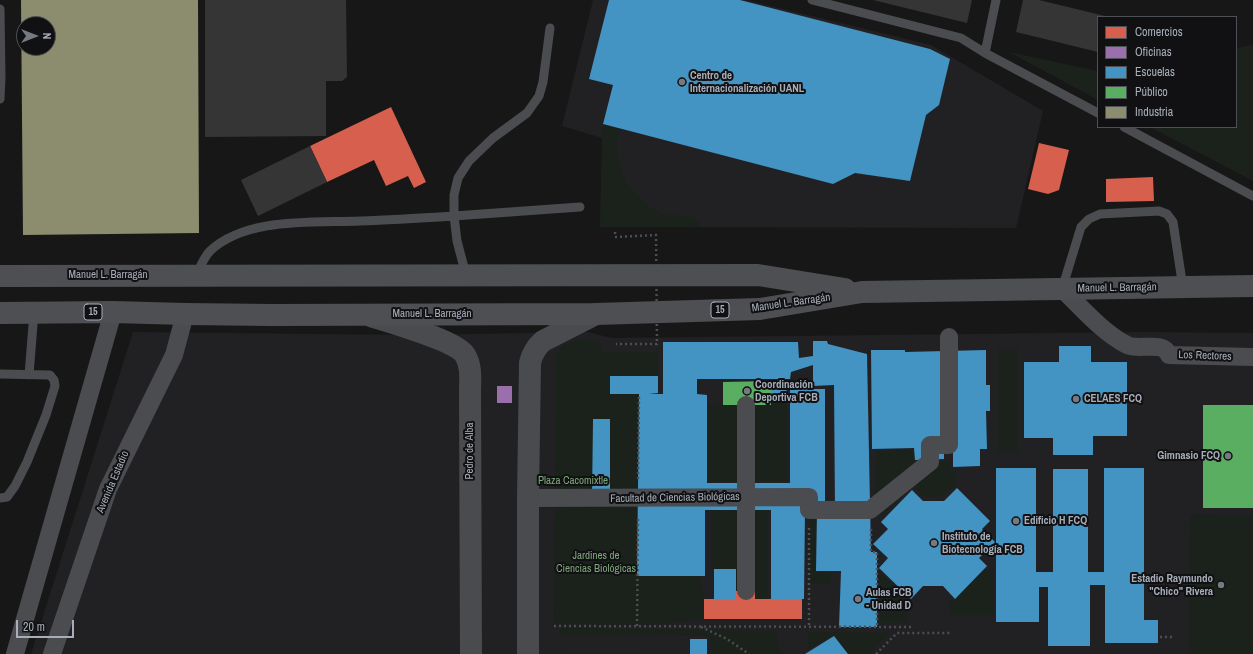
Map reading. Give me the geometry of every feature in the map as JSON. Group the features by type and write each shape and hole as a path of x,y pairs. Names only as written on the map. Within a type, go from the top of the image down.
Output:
{"highway":[{"name":"Manuel L. Barragán","path":"0,276 758,275 862,292"},
{"name":"Manuel L. Barragán","path":"0,313 113,312 367,315 596,314 760,309 862,292 1253,286"}],"street":[{"name":"Los Rectores","path":"1062,289 1112,336 1130,346 1161,347 1166,350 1169,355 1253,357"},
{"path":"15,654 113,312"},
{"name":"Avenida Estadio","path":"52,654 108,489 174,355 185,314"},
{"path":"528,654 529,370 531,357 537,346 543,341 596,314"},
{"name":"Pedro de Alba","path":"367,315 446,341 460,349 465,355 469,364 471,654"},
{"path":"809,510 870,510 930,462 930,445 949,445 949,337"},
{"path":"746,406 746,590"},
{"name":"Facultad de Ciencias Biológicas","path":"528,498 809,497 809,510"}],"lane":[{"path":"812,0 961,38 985,53 1097,112"},
{"path":"985,53 996,0"},
{"path":"0,9 2,77 0,99"},
{"path":"466,275 457,241 454,216 454,195 458,178 469,161 493,138 527,113 539,96 543,82 550,28"},
{"path":"1126,128 1253,196"},
{"path":"196,275 209,252 230,238 256,228 282,224 416,219 580,207"},
{"path":"1062,289 1081,227 1089,219 1100,214 1159,212 1168,214 1173,222 1183,288"},
{"path":"29,375 34,312"},
{"path":"0,374 50,375 54,380 55,386 46,415 27,462 15,486 7,497 0,498"}],"path":[{"path":"615,232 615,237 656,236 657,344 616,344"},
{"path":"809,510 809,626"},
{"path":"870,510 871,552 877,552 877,627"},
{"path":"554,626 914,627"},
{"path":"698,626 727,639 749,654"},
{"path":"876,654 897,633 951,633"},
{"path":"1160,637 1173,637"}],"shaded area":[{"path":"593,0 746,0 931,45 1043,111 1016,228 600,227 602,138 562,126"},
{"path":"133,332 411,335 587,332 612,338 1148,332 1253,333 1253,654 31,654"}],"green space":[{"path":"1253,45 1253,181 1152,128 1237,128 1237,48"},
{"path":"1009,52 1097,71 1097,99"},
{"path":"603,124 620,129 617,147 618,158 625,179 638,197 646,205 666,215 687,216 697,220 700,227 600,227"},
{"path":"578,340 600,340 601,352 658,352 658,376 610,376 610,394 639,394 637,576 700,576 704,599 704,619 637,626 554,626 556,359 561,349 567,344","holes":["593,419 610,419 610,498 592,498"]},
{"path":"998,349 1018,349 1018,451 998,451"},
{"path":"771,399 787,399 787,482 706,482 706,405 771,405"},
{"path":"913,450 913,461 951,461 951,471 956,471 956,484 943,496 925,497 913,486 883,516 875,501 876,451"},
{"path":"711,510 767,510 768,599 755,599 755,591 736,591 736,569 711,569"},
{"path":"809,510 817,510 816,570 831,571 831,584 809,584"},
{"name":"Estadio Raymundo \"Chico\" Rivera","path":"1190,515 1253,516 1253,654 1189,654"},
{"path":"986,569 994,569 994,615 949,615 949,601 955,599"},
{"path":"879,571 908,601 908,623 880,623"},
{"path":"560,628 778,631 777,643 784,654 711,654 710,636 560,635"},
{"path":"808,632 889,633 869,654 849,654 834,635 808,649"},
{"path":"643,653 643,654 566,654"}],"building: Comercios":[{"path":"391,107 426,182 414,188 408,176 386,186 374,160 327,182 310,146"},
{"path":"1039,143 1069,150 1059,190 1048,194 1028,189"},
{"path":"1153,177 1154,201 1106,202 1106,179"},
{"path":"736,591 755,591 755,599 802,599 802,619 704,619 704,599 736,599"}],"building: Oficinas":[{"path":"497,386 512,386 512,403 497,403"}],"building: Escuelas":[{"path":"609,0 740,0 930,49 950,59 939,105 926,115 910,181 855,173 833,184 603,124 613,85 589,79"},
{"path":"813,341 827,341 828,344 867,354 871,552 877,552 877,627 839,627 841,571 816,571 817,510 805,510 804,599 771,599 771,510 705,510 705,576 637,576 639,394 610,394 610,376 658,376 658,393 649,394 663,394 663,342 798,342 799,358 813,356","holes":["813,365 813,386 834,385 835,510 825,510 825,389 790,389 790,483 707,483 707,395 697,394 697,379 790,379 791,372"]},
{"name":"CELAES FCQ","path":"1059,346 1091,346 1091,362 1127,362 1127,436 1093,436 1093,455 1053,455 1053,438 1024,438 1024,362 1059,362"},
{"path":"871,350 905,350 905,352 986,350 986,385 990,385 990,411 986,411 987,449 980,449 980,466 953,467 953,451 944,451 944,459 915,460 914,448 872,449"},
{"path":"786,383 787,399 771,399 771,384"},
{"path":"593,419 610,419 610,499 592,498"},
{"name":"Edificio H FCQ","path":"996,468 1036,468 1036,572 1053,572 1053,469 1088,469 1088,572 1104,572 1104,468 1144,468 1144,620 1158,620 1158,643 1105,643 1105,585 1090,585 1090,646 1048,646 1048,587 1039,587 1039,622 996,622"},
{"name":"Instituto de Biotecnología FCB","path":"957,488 990,521 982,529 995,542 979,558 987,566 955,599 943,586 923,586 911,599 879,568 888,558 873,544 888,529 881,522 912,490 923,501 944,501"},
{"path":"714,569 736,569 736,599 714,599"},
{"path":"834,636 848,654 805,654"},
{"path":"690,639 707,639 707,654 690,654"}],"building: Público":[{"name":"Coordinación Deportiva FCB","path":"771,381 771,405 723,405 723,382"},
{"name":"Gimnasio FCQ","path":"1203,405 1253,405 1253,508 1203,508"}],"building: Industria":[{"path":"21,0 198,0 199,233 23,235 21,56 56,56 56,16 21,16"}],"building: Otros":[{"path":"205,0 346,0 347,77 342,81 326,81 326,136 205,137"},
{"path":"873,0 972,0 967,23"},
{"path":"1023,0 1039,0 1105,16 1097,16 1097,52 1016,32"},
{"path":"310,146 327,182 258,216 241,180"}],"place":[{"name":"Centro de Internacionalización UANL","path":"682,82"},
{"name":"Coordinación Deportiva FCB","path":"747,391"},
{"name":"CELAES FCQ","path":"1076,399"},
{"name":"Gimnasio FCQ","path":"1228,456"},
{"name":"Edificio H FCQ","path":"1016,521"},
{"name":"Instituto de Biotecnología FCB","path":"934,543"},
{"name":"Estadio Raymundo \"Chico\" Rivera","path":"1221,585"},
{"name":"Aulas FCB - Unidad D","path":"858,599"}],"park label":[{"name":"Plaza Cacomixtle","path":"573,481"},
{"name":"Jardines de Ciencias Biológicas","path":"596,562"}]}
